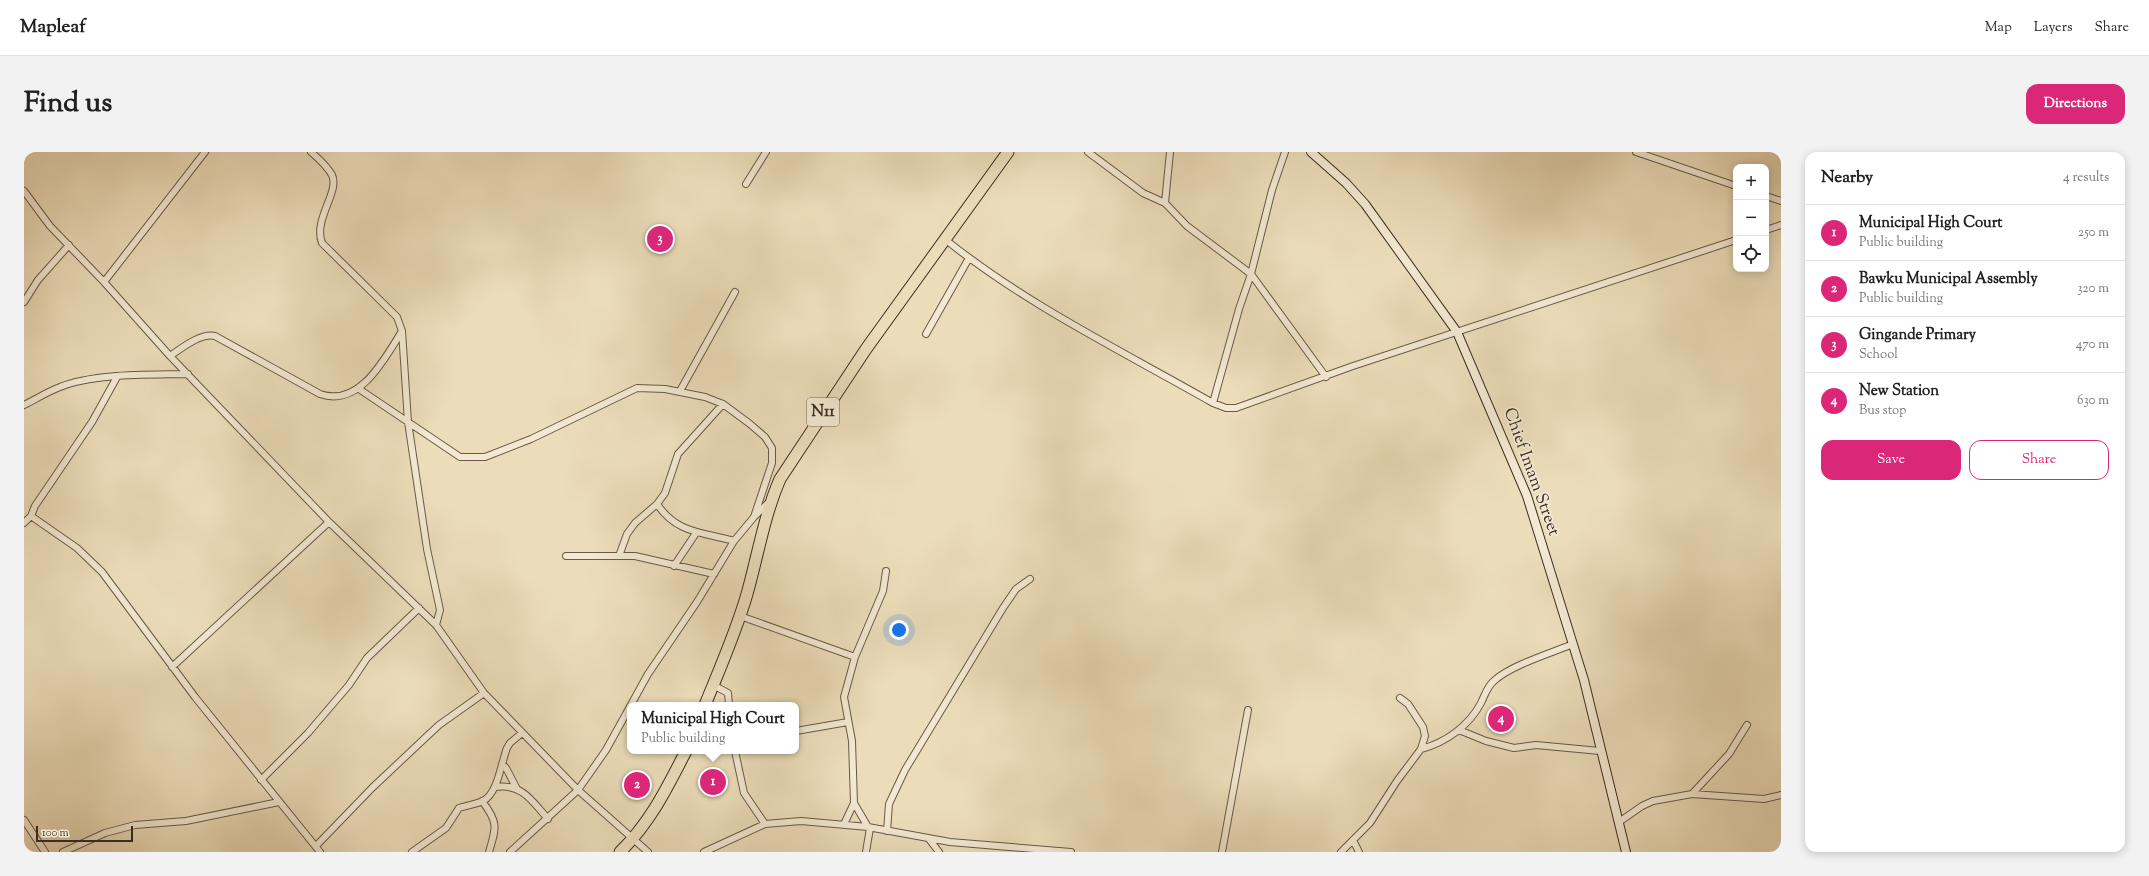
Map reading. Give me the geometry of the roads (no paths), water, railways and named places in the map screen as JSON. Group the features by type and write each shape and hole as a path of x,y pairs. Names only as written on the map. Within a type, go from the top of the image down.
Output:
{"highway":[{"name":"N11","path":"706,702 740,616 771,500 780,479 866,349 1008,152"},
{"path":"620,852 633,840 654,811 684,754"}],"street":[{"path":"104,282 205,152"},
{"path":"311,152 321,161 332,176 333,185 320,221 319,235 322,243 396,317 402,331 408,422 427,549 440,610 436,625"},
{"path":"746,184 766,152"},
{"path":"1088,152 1142,193 1165,203 1187,226 1252,274 1326,377"},
{"path":"1165,203 1170,152"},
{"path":"1212,403 1239,309 1252,274 1272,190 1285,152"},
{"name":"Chief Imam Street","path":"1311,152 1346,183 1365,204 1458,332 1527,496 1573,644 1626,852"},
{"path":"1636,152 1733,185"},
{"path":"24,191 50,226 104,282 170,356 329,522 436,625 484,693 578,790 648,852"},
{"path":"1769,197 1781,201"},
{"path":"1769,229 1781,224"},
{"path":"946,240 969,258 1048,309 1212,403 1226,408 1236,408 1458,332 1733,241"},
{"path":"24,302 38,280 69,245"},
{"path":"926,334 969,258"},
{"path":"680,392 735,292"},
{"path":"170,356 208,335 214,336 320,394 336,398 359,389 379,366 402,331"},
{"path":"24,406 60,386 83,381 116,377 188,374"},
{"path":"24,523 31,516 35,506 92,422 116,377"},
{"path":"359,389 460,457 485,457 531,439 637,388 665,389 706,397 723,404 765,436 772,448 772,463 754,517"},
{"path":"618,556 627,534 635,523 657,504 665,493 678,454 723,404"},
{"path":"633,702 648,674 734,541 754,517 771,500"},
{"path":"657,504 670,520 678,526 696,533 734,541"},
{"path":"31,516 77,548 102,572 172,667 278,802 320,852"},
{"path":"172,667 329,522"},
{"path":"674,566 696,533"},
{"path":"566,556 618,556 647,558 674,566 714,574"},
{"path":"844,824 854,803 852,741 844,697 854,657 883,591 886,571"},
{"path":"887,831 889,804 905,770 1003,608 1016,590 1030,579"},
{"path":"261,780 308,733 349,685 367,658 419,608"},
{"path":"740,616 854,657"},
{"path":"1421,749 1437,745 1459,730 1472,717 1494,680 1509,671 1573,644"},
{"path":"713,685 728,693 729,702"},
{"path":"316,846 372,788 439,725 484,693"},
{"path":"1341,852 1370,823 1401,775 1421,749 1425,736 1423,727 1415,713 1400,698"},
{"path":"1222,852 1248,710"},
{"path":"510,852 548,819 578,790 606,750 627,712"},
{"path":"799,730 848,722"},
{"path":"1692,794 1729,754 1747,725"},
{"path":"1459,730 1486,741 1514,748 1536,745 1600,751"},
{"path":"412,852 446,828 459,808 482,801 490,796 495,788 510,743 522,733"},
{"path":"736,754 744,793 765,824"},
{"path":"502,764 506,768 517,789"},
{"path":"495,788 505,786 517,789 527,796 548,819"},
{"path":"1619,822 1642,806 1653,801 1692,794 1764,799 1781,795"},
{"path":"482,801 492,816 496,832 490,852"},
{"path":"63,852 105,833 135,825 186,821 278,802"},
{"path":"854,803 869,827 866,852"},
{"path":"24,820 44,852"},
{"path":"704,852 765,824 801,821 869,827 950,842 1071,852"},
{"path":"928,838 939,852"},
{"path":"1353,840 1359,852"}],"place":[{"name":"Gingande Primary","path":"660,239"},
{"name":"New Station","path":"1501,719"},
{"name":"Municipal High Court","path":"713,782"},
{"name":"Bawku Municipal Assembly","path":"637,785"}]}
